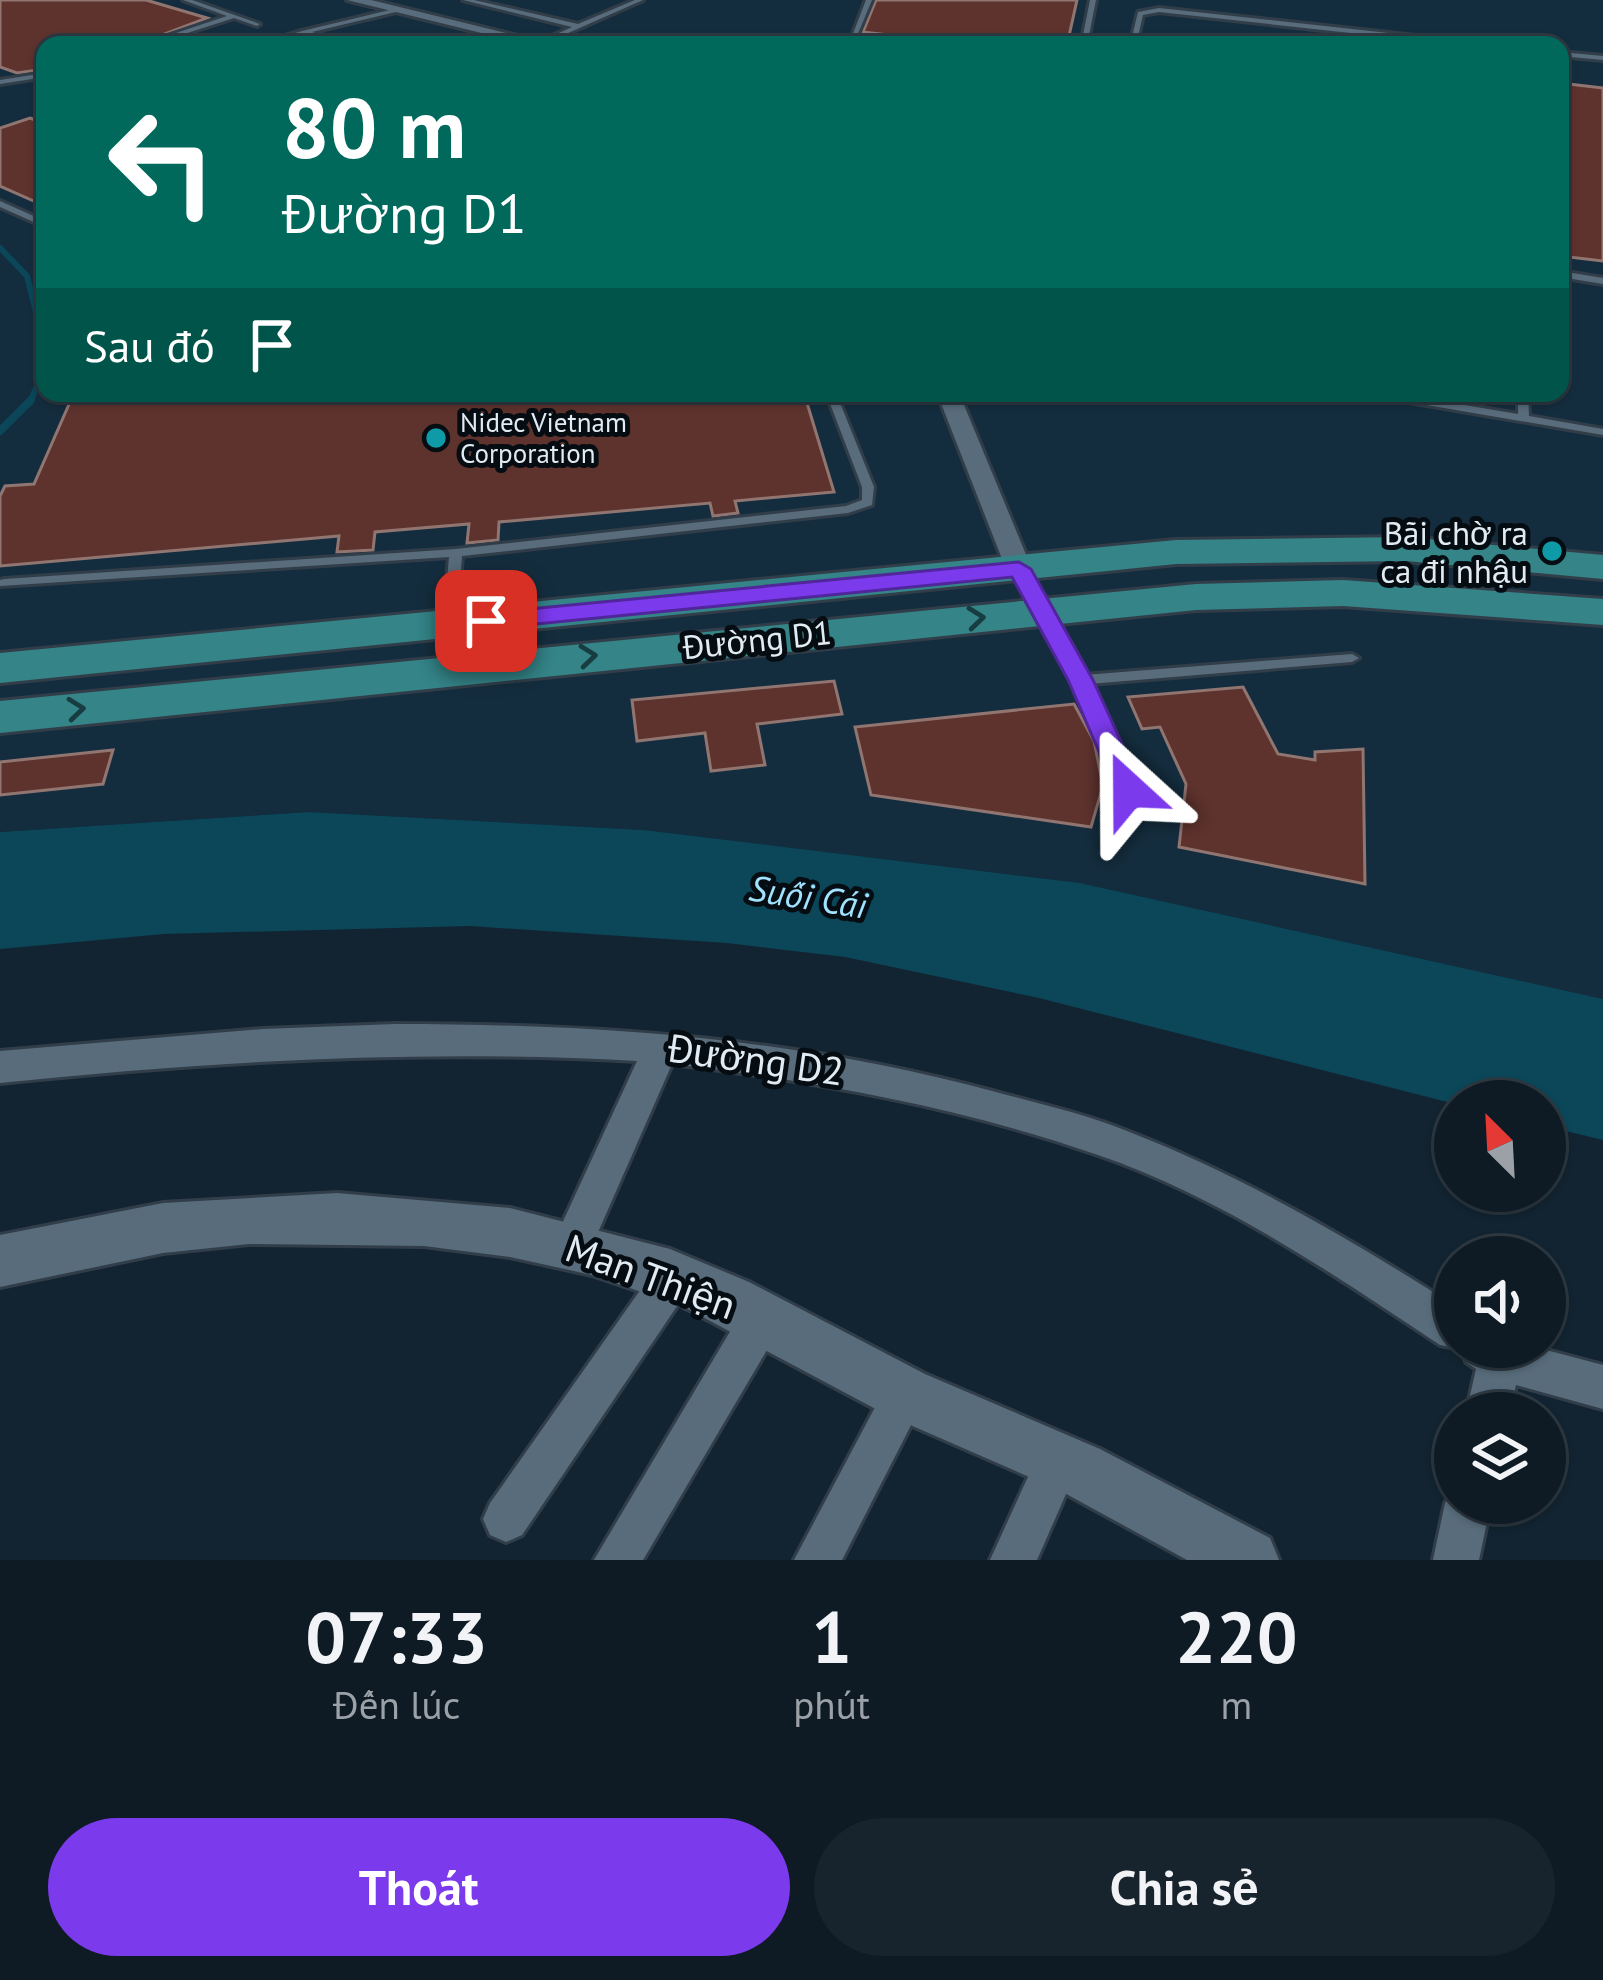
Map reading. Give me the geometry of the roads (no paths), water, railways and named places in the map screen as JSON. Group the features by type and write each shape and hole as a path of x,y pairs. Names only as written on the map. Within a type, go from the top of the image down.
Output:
{"main road":[{"name":"Đường D1","path":"0,668 1264,547 1406,549 1603,565"},
{"path":"1019,569 1041,611"},
{"name":"Đường D1","path":"0,717 152,702 198,709 328,695 388,677 1126,602 1180,609 1342,603 1412,607 1449,600 1603,612"},
{"name":"Đường D1","path":"1521,603 1552,617 1603,624"},
{"name":"Đường D1","path":"0,657 321,624 358,633"},
{"path":"450,624 450,670"}],"street":[{"path":"354,0 510,36"},
{"path":"952,402 1019,569"},
{"name":"Đường D2","path":"0,1067 116,1054 601,1039 936,1087 1111,1142 1241,1201 1434,1317"},
{"path":"574,1241 662,1045"},
{"name":"Man Thiện","path":"0,1261 180,1226 289,1222 455,1224 574,1241 674,1276 904,1394 1058,1460 1248,1560"},
{"path":"506,1519 674,1276"},
{"path":"617,1560 762,1318"},
{"path":"1540,1368 1603,1387"},
{"path":"817,1560 904,1394"},
{"path":"1013,1560 1058,1460"},
{"path":"1456,1560 1464,1524"}],"lane":[{"path":"186,0 257,24"},
{"path":"466,0 580,27"},
{"path":"561,36 640,0"},
{"path":"854,36 868,0"},
{"path":"1086,36 1093,0"},
{"path":"290,36 398,10"},
{"path":"1135,36 1140,13 1159,10 1397,36"},
{"path":"172,36 235,16"},
{"path":"304,32 318,36"},
{"path":"1569,55 1603,58"},
{"path":"0,82 36,76"},
{"path":"0,204 36,220"},
{"path":"1569,275 1603,281"},
{"path":"4,583 456,553 848,509 868,502 868,487 835,402"},
{"path":"1453,402 1603,432"},
{"path":"1523,402 1524,418"},
{"path":"450,624 456,553"},
{"path":"1041,611 1080,680 1129,790"},
{"path":"1080,680 1352,658"}],"water":[{"name":"Suối Cái","path":"309,812 644,830 1080,883 1603,999 1603,1140 1566,1131 1566,1080 1434,1080 1434,1099 1039,998 845,957 727,943 469,926 164,934 0,949 0,832"}],"waterway":[{"path":"0,248 27,276 36,312"},
{"path":"30,403 36,388"},
{"path":"0,431 31,400"}],"place":[{"name":"Nidec Vietnam Corporation","path":"436,438"},
{"name":"Bãi chờ ra ca đi nhậu","path":"1552,551"}]}
